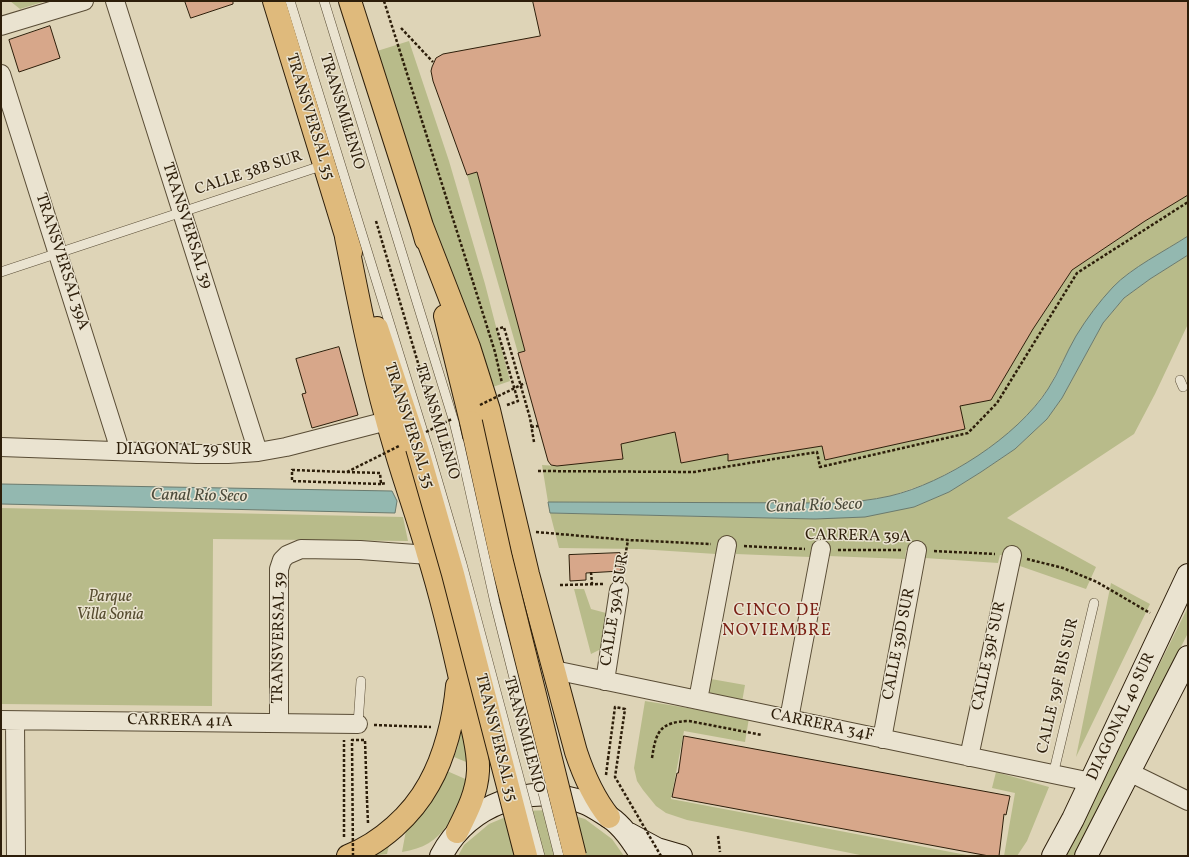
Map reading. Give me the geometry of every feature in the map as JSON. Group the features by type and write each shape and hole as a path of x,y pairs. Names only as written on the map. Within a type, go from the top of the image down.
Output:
{"highway":[{"name":"TRANSVERSAL 35","path":"274,1 346,237 418,443 526,856"},
{"path":"354,6 422,226 575,856"},
{"path":"422,226 470,347 489,410 528,574 582,769 596,800 609,817"},
{"path":"346,237 377,386 429,555 476,747 478,781 468,811 449,844"},
{"path":"346,849 369,845 384,836 401,821 430,783 440,758 453,715 458,669"}],"main road":[{"name":"DIAGONAL 40 SUR","path":"1052,856 1074,819 1188,575"},
{"name":"DIAGONAL 40 SUR","path":"1086,856 1188,657"},
{"path":"428,856 449,844 478,813 504,801 531,795 559,796 585,803 609,817 625,832 642,856"},
{"path":"625,832 657,849 681,856"}],"street":[{"path":"1,26 84,1"},
{"name":"TRANSVERSAL 39","path":"115,1 258,452"},
{"name":"TRANSVERSAL 39A","path":"1,74 120,450"},
{"name":"DIAGONAL 39 SUR","path":"1,447 120,450 197,454 258,452 286,447 387,421"},
{"path":"698,700 727,545"},
{"name":"TRANSVERSAL 39","path":"279,724 279,569 282,560 287,555 301,549 360,550 429,555"},
{"path":"789,719 821,549"},
{"name":"CALLE 39D SUR","path":"882,739 917,550"},
{"name":"CALLE 39F SUR","path":"969,757 1012,555"},
{"name":"CALLE 39A SUR","path":"605,680 620,587"},
{"name":"CARRERA 34F","path":"554,670 1091,782"},
{"path":"8,720 16,856"},
{"name":"CARRERA 41A","path":"8,720 358,724"},
{"path":"1129,772 1188,801"}],"lane":[{"name":"TRANSMILENIO","path":"290,1 418,443 464,572 540,856"},
{"name":"TRANSMILENIO","path":"324,1 459,442 495,603 559,856"},
{"name":"CALLE 38B SUR","path":"1,272 324,164"},
{"name":"CALLE 39F BIS SUR","path":"1054,775 1094,604"},
{"path":"358,724 361,681"}],"path":[{"path":"384,1 393,31"},
{"path":"401,28 433,62"},
{"path":"329,71 348,134"},
{"path":"538,471 694,472 817,452 820,467 968,433 997,403 1077,273 1188,202"},
{"path":"376,221 437,427"},
{"path":"507,405 518,401 497,329 504,327 530,418 534,442"},
{"path":"347,472 380,472 380,484 292,481 292,470 347,472 418,443 437,427 469,415 525,383"},
{"path":"531,427 538,426"},
{"name":"CARRERA 39A","path":"534,532 628,540 727,545 821,549 917,550 1012,555 1063,568 1097,582 1166,623"},
{"name":"CALLE 39A SUR","path":"620,587 628,540"},
{"path":"591,572 592,584"},
{"path":"560,585 592,584 620,587"},
{"path":"606,775 614,707 625,709 615,776 661,856"},
{"path":"652,758 655,738 663,728 679,721 703,723 762,735"},
{"path":"346,849 344,734 358,724 434,727"},
{"path":"353,856 352,740 366,740 367,800"},
{"path":"718,836 720,852"}],"green space":[{"path":"10,1 46,1 20,9"},
{"path":"409,41 449,161 485,284 510,381 487,389 374,52"},
{"path":"477,172 525,351 518,353 467,175"},
{"path":"1188,195 1188,236 1130,272 1114,286 1076,336 1048,389 1031,411 1007,435 974,459 931,482 891,496 864,501 836,503 548,502 542,465 557,466 623,459 621,444 675,432 681,463 728,454 729,461 822,446 826,460 965,429 960,406 991,399 1033,329 1072,270 1145,221"},
{"path":"1188,255 1188,324 1155,394 1134,434 1007,518 1096,567 1086,589 1017,565 1019,557 1000,555 998,563 925,558 925,551 906,550 905,559 828,556 828,549 811,549 810,557 736,554 736,546 718,545 716,554 639,549 559,548 550,513 815,519 914,507 949,492 1015,449 1047,419 1062,398 1103,323 1124,298 1150,279"},
{"name":"Parque Villa Sonia","path":"1,508 403,517 408,541 213,539 212,706 1,704"},
{"path":"1111,583 1150,604 1076,757"},
{"path":"574,589 584,589 591,609 606,613 601,649 591,654"},
{"path":"1188,607 1188,633 1075,856 1064,856"},
{"path":"711,679 745,685 742,702 708,695"},
{"path":"645,701 749,718 745,742 684,731 671,799 972,856 865,856 687,820 666,813 656,806 643,790 637,781 634,768"},
{"path":"464,728 471,764 454,757 461,730"},
{"path":"447,771 470,781 453,817 438,836 429,843 417,849 402,852 407,825"},
{"path":"996,772 1049,787 1027,841 1017,856 1004,856 1015,793 992,788"},
{"path":"553,810 585,819 612,839 624,856 458,856 464,845 489,824 520,811"},
{"path":"390,841 387,854 365,856"}],"water":[{"name":"Canal Río Seco","path":"1188,236 1188,255 1150,279 1124,298 1103,323 1062,398 1047,419 1015,449 949,492 914,507 865,517 815,519 550,513 548,502 850,502 890,496 934,481 978,456 999,441 1018,424 1035,407 1048,389 1084,323 1113,287 1129,273"},
{"name":"Canal Río Seco","path":"1,484 392,491 397,501 395,513 1,504"}],"building":[{"path":"185,1 233,1 233,4 191,18"},
{"path":"533,1 1188,1 1188,195 1145,221 1072,270 1033,329 991,400 960,406 965,429 825,460 822,446 728,461 728,454 681,463 675,432 621,444 623,459 557,466 551,465 548,461 518,353 525,351 477,172 467,175 433,81 431,71 436,58 443,54 540,36"},
{"path":"50,26 60,58 19,72 9,40"},
{"path":"339,347 358,415 312,428 302,394 306,393 296,359"},
{"path":"620,553 621,571 586,573 586,580 570,581 569,555"},
{"path":"684,736 1010,796 1006,815 1004,814 999,856 989,856 672,797 678,773"}],"district":[{"name":"CINCO DE NOVIEMBRE","path":"777,622"}]}
